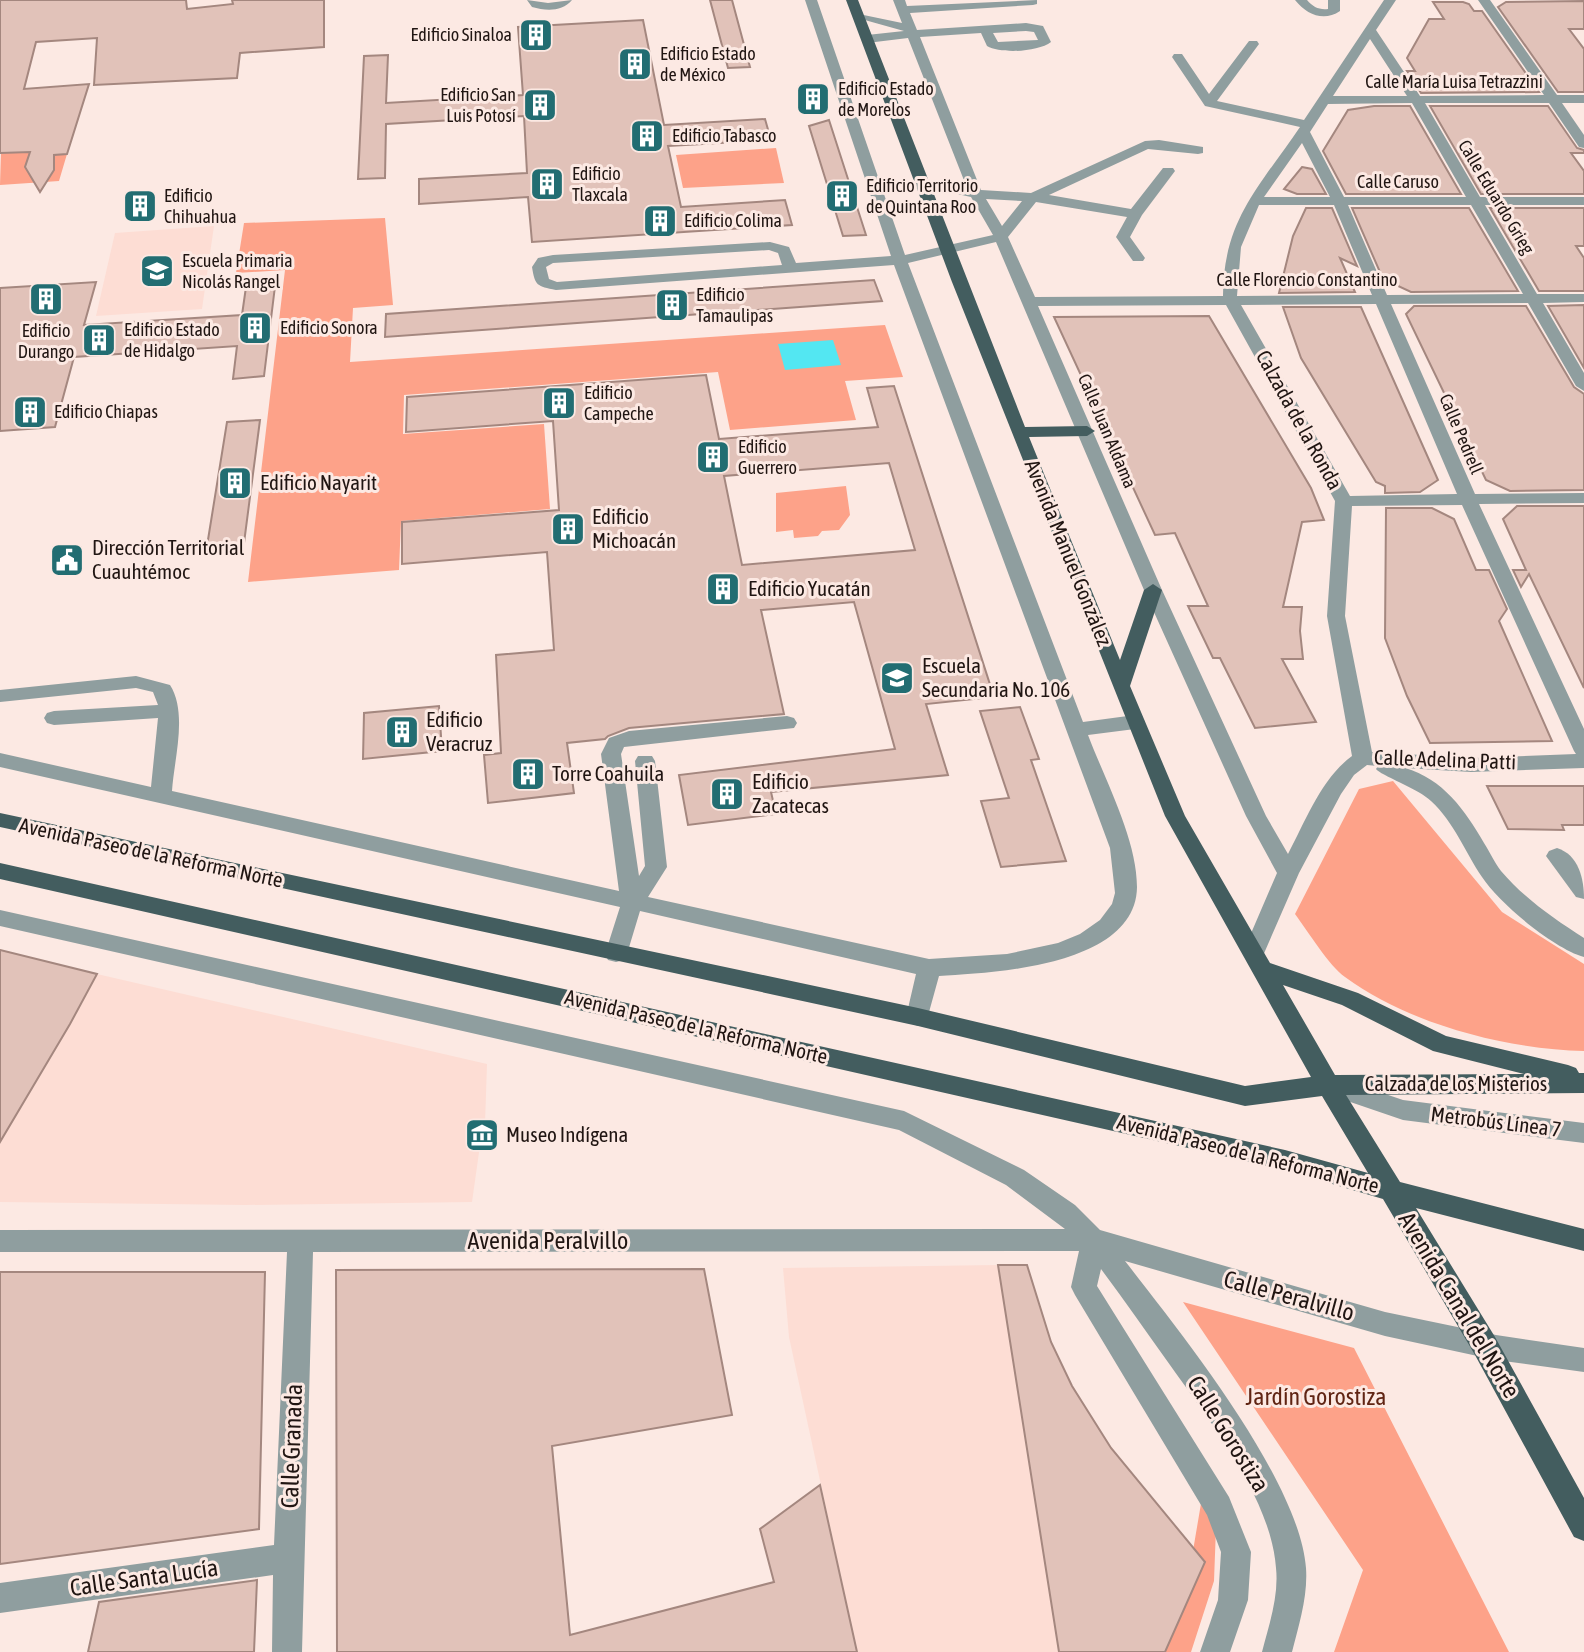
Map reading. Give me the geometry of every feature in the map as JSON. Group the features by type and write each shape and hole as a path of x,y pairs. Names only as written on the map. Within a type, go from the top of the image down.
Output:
{"main road":[{"name":"Avenida Manuel González","path":"855,8 948,251 1175,816 1328,1085"},
{"path":"1020,432 1087,431"},
{"path":"1121,685 1153,590"},
{"name":"Avenida Paseo de la Reforma Norte","path":"0,820 918,1017 1245,1096 1328,1085"},
{"name":"Avenida Paseo de la Reforma Norte","path":"0,871 1271,1157 1456,1209 1584,1240"},
{"path":"1259,961 1350,999 1441,1044 1584,1081"},
{"name":"Calzada de los Misterios","path":"1328,1085 1584,1081"},
{"name":"Avenida Canal del Norte","path":"1328,1085 1485,1346 1584,1527"}],"street":[{"path":"533,0 536,5 545,6 559,5 566,0"},
{"path":"0,760 929,968 995,965 1057,953 1103,931 1123,905 1125,877 1121,848 916,309 811,0"},
{"path":"1301,0 1311,11 1324,13 1334,11 1334,0"},
{"path":"1230,299 1234,247 1254,201 1325,100 1390,0"},
{"path":"1484,0 1584,144"},
{"path":"901,5 1033,2"},
{"name":"Calle Juan Aldama","path":"901,5 976,194 1001,237 1087,431 1153,590 1256,816 1289,873"},
{"path":"855,8 911,32"},
{"path":"867,40 911,32 985,29"},
{"name":"Calle Eduardo Grieg","path":"1371,32 1417,101 1584,386"},
{"path":"1209,103 1253,44"},
{"path":"1178,57 1209,103 1305,128"},
{"name":"Calle María Luisa Tetrazzini","path":"1325,100 1584,99"},
{"name":"Calle Pedrell","path":"1305,128 1468,499 1584,751"},
{"path":"791,269 784,250 770,246 553,259 543,261 539,267 542,282 556,286 791,269 900,260 1001,237 1019,211 1033,197 1149,144 1198,150"},
{"path":"1138,258 1123,237 1135,214 1168,171"},
{"path":"921,182 976,194 1033,197 1135,214"},
{"name":"Calle Caruso","path":"1254,201 1584,201"},
{"name":"Calle Florencio Constantino","path":"1030,303 1230,299 1584,298"},
{"name":"Calzada de la Ronda","path":"1230,299 1344,501 1336,616 1363,758"},
{"path":"1344,501 1584,498"},
{"path":"0,696 136,682 163,689 168,696 168,711 161,794"},
{"path":"54,718 168,711"},
{"path":"1076,730 1135,722"},
{"path":"632,903 611,754 616,743 629,738 787,723"},
{"path":"1363,758 1381,768 1412,776 1428,785 1459,820 1492,874 1550,928 1584,949"},
{"name":"Calle Adelina Patti","path":"1259,961 1289,873 1339,779 1363,758 1471,765 1584,761"},
{"path":"617,954 632,903 656,867 645,761"},
{"path":"1557,856 1584,891"},
{"path":"0,918 904,1121 974,1155 1050,1200 1096,1240 1084,1287 1219,1507 1236,1552 1233,1600 1214,1652"},
{"path":"918,1017 929,968"},
{"name":"Metrobús Línea 7","path":"1328,1085 1403,1110 1584,1133"},
{"name":"Avenida Peralvillo","path":"0,1241 1096,1240"},
{"name":"Calle Peralvillo","path":"1096,1240 1262,1290 1485,1346"},
{"name":"Calle Gorostiza","path":"1096,1240 1205,1392 1248,1460 1276,1514 1289,1551 1293,1576 1277,1652"},
{"name":"Calle Granada","path":"287,1652 300,1241"},
{"path":"1485,1346 1584,1360"},
{"name":"Calle Santa Lucía","path":"0,1598 288,1558"}],"shaded area":[{"name":"Escuela Primaria Nicolás Rangel","path":"214,226 202,309 96,316 115,233"},
{"path":"97,974 487,1064 485,1124 472,1202 245,1205 0,1202 0,1142"},
{"path":"998,1265 1059,1652 857,1652 789,1337 783,1268"}],"green space":[{"path":"776,148 784,183 683,188 676,155"},
{"path":"30,152 29,156 67,154 59,181 0,185 1,153"},
{"path":"385,218 393,305 353,308 350,362 885,325 903,377 845,381 856,420 730,430 718,372 404,395 403,434 544,424 550,509 401,521 399,570 248,582 285,270 236,273 244,223"},
{"path":"846,486 850,515 839,530 822,531 818,536 794,538 793,530 776,532 776,493"},
{"path":"1393,781 1502,912 1584,964 1584,1051 1491,1039 1428,1021 1398,1008 1370,994 1339,972 1295,914 1359,789"},
{"name":"Jardín Gorostiza","path":"1183,1302 1354,1348 1509,1652 1334,1652 1363,1570"},
{"path":"1205,1480 1217,1501 1214,1581 1191,1652 1154,1652 1187,1586"}],"water":[{"path":"833,340 841,365 785,370 778,344"}],"building":[{"path":"0,0 186,0 187,9 233,4 232,0 324,0 324,47 240,53 237,78 94,85 97,38 36,42 24,89 89,84 67,154 54,155 54,170 40,192 25,167 30,152 0,153"},
{"path":"710,0 732,0 750,67 728,68"},
{"path":"1584,1 1584,29 1569,29 1584,49 1584,92 1558,92 1498,7 1506,2"},
{"path":"1433,2 1463,2 1469,4 1474,11 1482,11 1539,92 1421,93 1407,71 1415,71 1407,58 1429,19 1444,19"},
{"path":"643,20 664,125 765,119 771,140 668,146 681,207 785,200 792,225 532,242 528,197 419,204 419,179 527,173 524,116 386,124 385,178 358,179 364,56 388,55 386,103 523,95 518,27"},
{"path":"1374,106 1410,106 1461,194 1346,194 1323,151 1348,110"},
{"path":"1430,106 1548,106 1577,148 1584,150 1584,153 1571,153 1584,171 1584,194 1481,194"},
{"name":"Edificio Territorio de Quintana Roo","path":"829,120 866,235 843,236 809,126"},
{"path":"1302,167 1312,169 1326,194 1297,194 1284,189"},
{"path":"1306,208 1332,208 1357,266 1340,258 1355,292 1279,293 1293,236"},
{"path":"1352,208 1469,208 1518,291 1411,292 1383,279"},
{"path":"1490,208 1584,208 1584,246 1576,246 1584,258 1584,291 1539,291"},
{"path":"276,278 264,376 233,379 237,346 74,357 55,427 0,431 0,288 96,282 84,325 242,315 247,280"},
{"name":"Edificio Tamaulipas","path":"874,280 882,301 385,337 386,314"},
{"path":"1584,305 1584,368 1548,306"},
{"path":"1414,306 1526,306 1574,387 1584,394 1584,490 1510,491 1486,480 1406,314"},
{"path":"1283,307 1361,307 1438,480 1420,492 1385,493 1385,486 1376,482 1301,358"},
{"path":"1209,316 1311,488 1324,520 1302,522 1283,607 1302,607 1300,631 1303,659 1282,659 1316,722 1255,728 1220,658 1213,658 1188,606 1208,606 1175,533 1155,535 1054,317"},
{"path":"706,375 719,439 878,427 867,388 894,386 994,697 926,704 948,775 771,792 776,814 688,825 679,775 895,749 854,602 761,610 784,714 629,728 605,739 567,743 574,793 488,803 484,755 501,753 496,655 554,650 547,552 402,564 402,522 559,510 553,421 406,432 407,397","holes":["889,463 915,550 742,565 724,476"]},
{"name":"Edificio Nayarit","path":"260,420 244,543 207,546 227,422"},
{"path":"1517,506 1584,506 1584,688 1529,574 1521,587 1513,570 1526,570 1503,519"},
{"path":"1386,508 1432,508 1454,519 1476,570 1489,570 1507,609 1499,621 1552,741 1430,743 1407,696 1385,638"},
{"name":"Edificio Veracruz","path":"439,706 442,751 363,759 364,713"},
{"path":"1020,707 1039,759 1031,760 1066,861 1001,867 981,801 1009,798 980,711"},
{"path":"1487,786 1584,786 1584,825 1562,825 1564,830 1508,829"},
{"path":"0,950 97,974 0,1142"},
{"path":"998,1265 1027,1265 1051,1342 1072,1386 1111,1448 1205,1562 1165,1652 1059,1652"},
{"path":"704,1269 732,1415 552,1446 570,1635 774,1582 760,1529 820,1485 857,1652 337,1652 336,1270"},
{"path":"0,1272 265,1272 259,1529 0,1564"},
{"path":"257,1580 254,1652 88,1652 99,1602"}],"place":[{"name":"Edificio Sinaloa","path":"536,35"},
{"name":"Edificio Estado de México","path":"635,64"},
{"name":"Edificio Estado de Morelos","path":"813,99"},
{"name":"Edificio San Luis Potosí","path":"540,105"},
{"name":"Edificio Tabasco","path":"647,136"},
{"name":"Edificio Tlaxcala","path":"547,184"},
{"name":"Edificio Territorio de Quintana Roo","path":"842,196"},
{"name":"Edificio Chihuahua","path":"140,206"},
{"name":"Edificio Colima","path":"660,221"},
{"name":"Escuela Primaria Nicolás Rangel","path":"157,271"},
{"name":"Edificio Durango","path":"46,299"},
{"name":"Edificio Tamaulipas","path":"672,305"},
{"name":"Edificio Sonora","path":"255,328"},
{"name":"Edificio Estado de Hidalgo","path":"99,340"},
{"name":"Edificio Campeche","path":"559,403"},
{"name":"Edificio Chiapas","path":"30,412"},
{"name":"Edificio Guerrero","path":"713,457"},
{"name":"Edificio Nayarit","path":"235,483"},
{"name":"Edificio Michoacán","path":"568,529"},
{"name":"Dirección Territorial Cuauhtémoc","path":"67,560"},
{"name":"Edificio Yucatán","path":"723,589"},
{"name":"Escuela Secundaria No. 106","path":"897,678"},
{"name":"Edificio Veracruz","path":"402,732"},
{"name":"Torre Coahuila","path":"528,774"},
{"name":"Edificio Zacatecas","path":"727,794"},
{"name":"Museo Indígena","path":"482,1135"}]}
